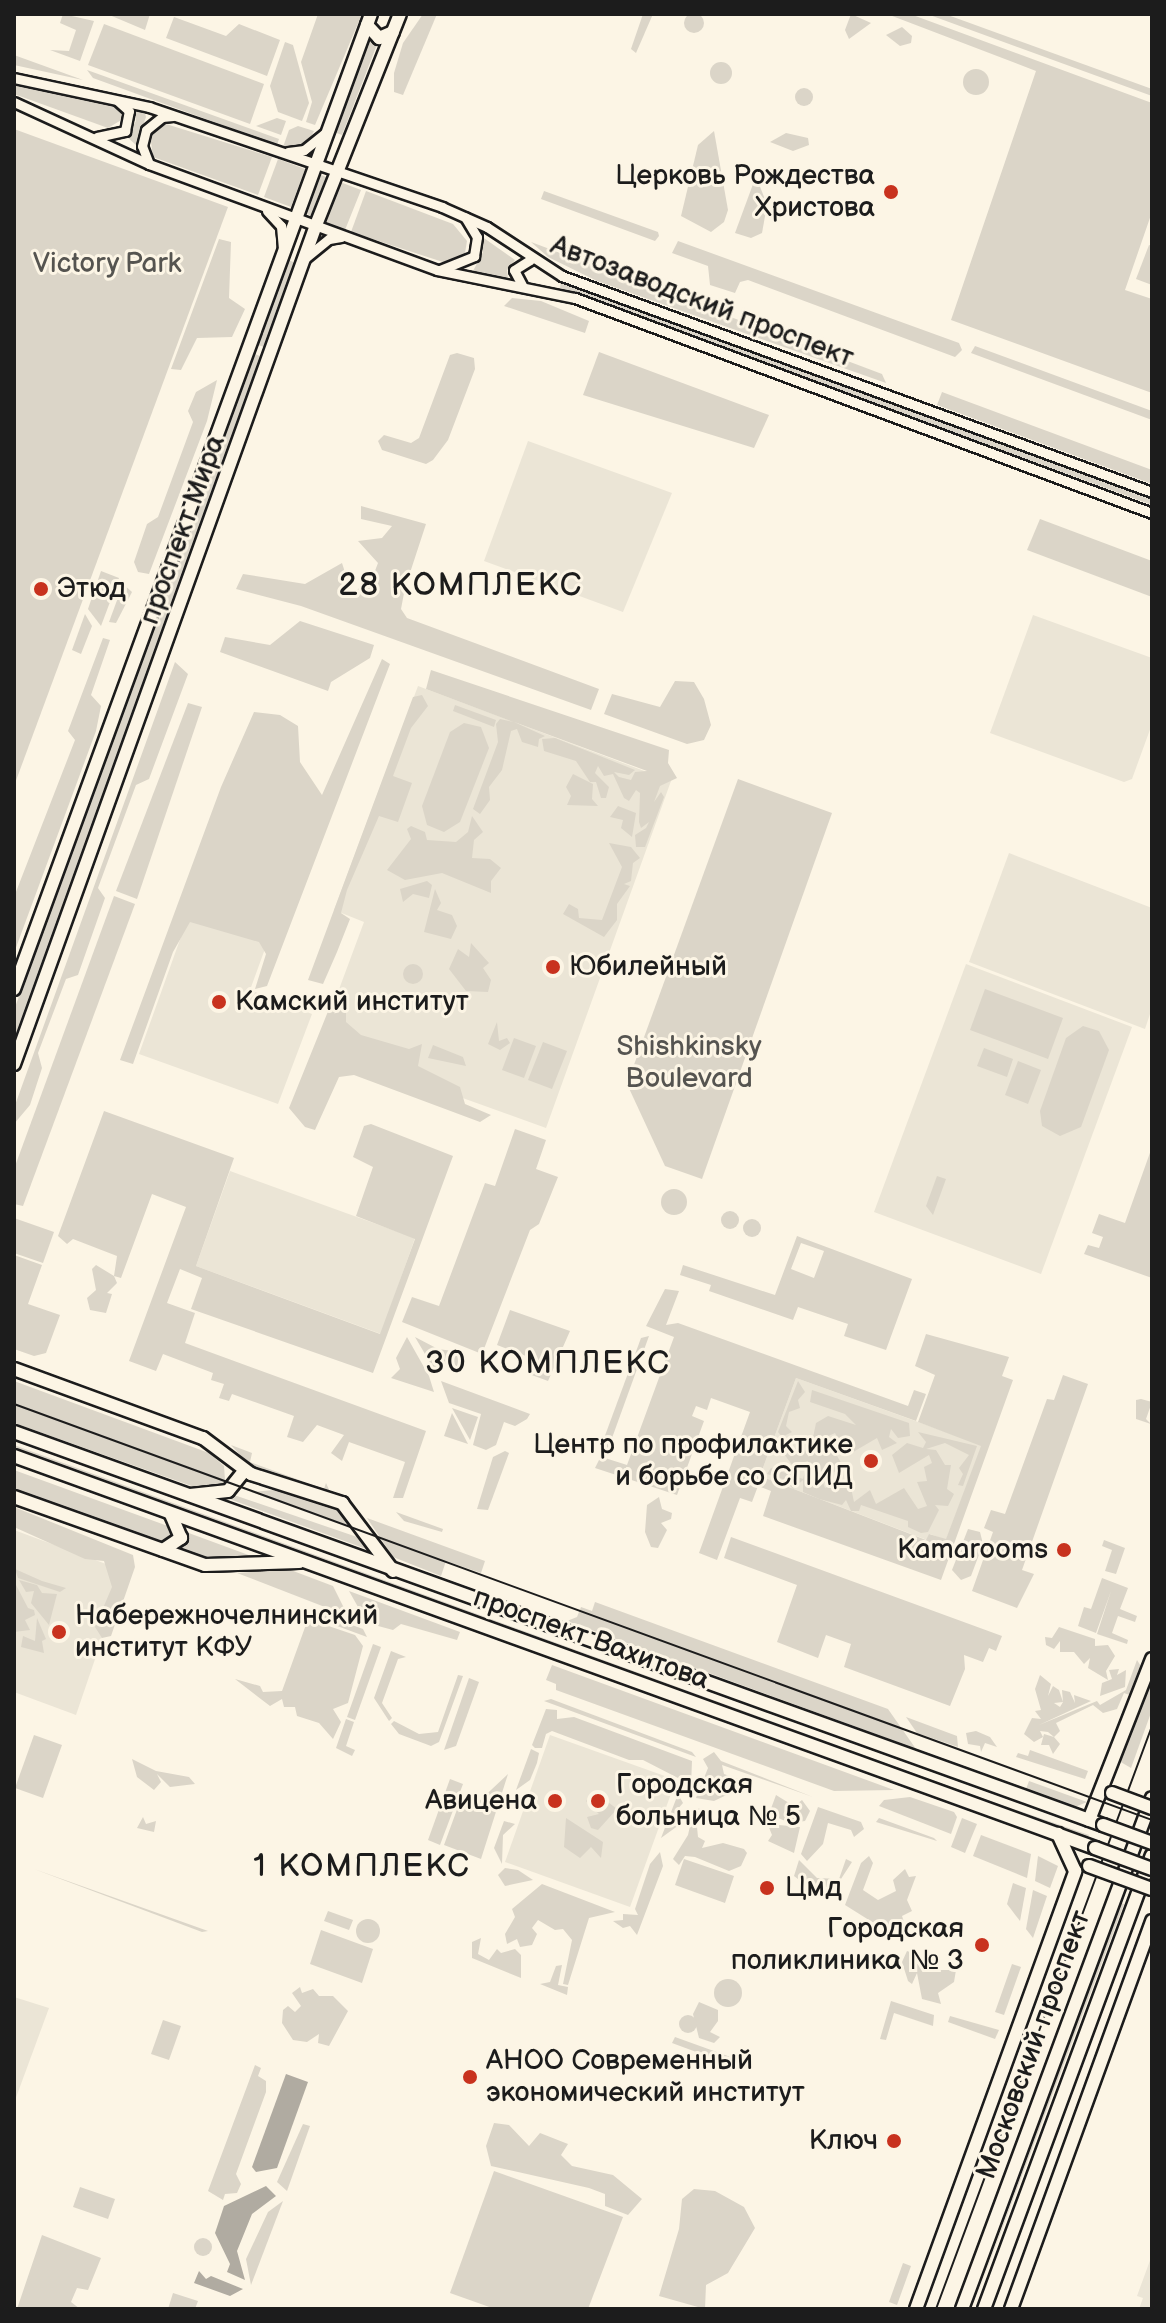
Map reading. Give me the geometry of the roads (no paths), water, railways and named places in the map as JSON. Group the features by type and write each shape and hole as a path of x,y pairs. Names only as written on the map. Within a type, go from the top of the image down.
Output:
{"main road":[{"name":"проспект Мира","path":"14,1064 268,366 316,225 400,14"},
{"name":"проспект Мира","path":"14,989 246,359 294,217 369,20"},
{"path":"369,20 379,38 393,32"},
{"path":"246,359 259,344 268,366"},
{"path":"14,1369 203,1438 244,1471 342,1503 393,1571"},
{"name":"проспект Вахитова","path":"14,1432 1152,1843"},
{"name":"проспект Вахитова","path":"14,1456 1152,1869"},
{"path":"183,1495 228,1491 244,1471"},
{"path":"14,1497 205,1565 306,1562"},
{"path":"163,1550 181,1538 171,1514"},
{"path":"1089,1820 1108,1791 1152,1659"},
{"path":"1108,1791 1152,1808"},
{"name":"Московский проспект","path":"962,2309 1152,1798"},
{"path":"916,2309 1075,1871 1058,1834"},
{"name":"Московский проспект","path":"984,2309 1152,1856"},
{"path":"1075,1871 1089,1866 1152,1889"},
{"path":"1011,2309 1152,1921"}],"street":[{"name":"Автозаводский проспект","path":"14,78 176,116 465,217 530,260 562,276 1152,492"},
{"path":"90,136 110,137 125,131 129,111 112,99"},
{"name":"Автозаводский проспект","path":"14,102 149,164 437,270 598,306 1152,513"},
{"path":"149,164 142,146 146,130 162,117 176,116"},
{"path":"278,152 304,150 326,132"},
{"path":"258,204 277,219 283,251"},
{"path":"437,270 457,267 474,256 477,237 465,217"},
{"path":"304,259 329,239 346,237"},
{"path":"525,288 514,270 530,260"}],"tram line":[{"path":"14,1404 1152,1820"},
{"path":"936,2309 1152,1726"}],"place":[{"name":"Церковь Рождества Христова","path":"891,192"},
{"name":"Этюд","path":"41,589"},
{"name":"Юбилейный","path":"553,967"},
{"name":"Камский институт","path":"219,1002"},
{"name":"Центр по профилактике и борьбе со СПИД","path":"871,1461"},
{"name":"Kamarooms","path":"1064,1550"},
{"name":"Набережночелнинский институт КФУ","path":"59,1632"},
{"name":"Авицена","path":"555,1801"},
{"name":"Городская больница № 5","path":"598,1801"},
{"name":"Цмд","path":"767,1888"},
{"name":"Городская поликлиника № 3","path":"982,1945"},
{"name":"АНОО Современный экономический институт","path":"470,2077"},
{"name":"Ключ","path":"894,2141"}],"district":[{"name":"28 КОМПЛЕКС","path":"461,586"},
{"name":"30 КОМПЛЕКС","path":"548,1364"},
{"name":"1 КОМПЛЕКС","path":"362,1867"}],"park label":[{"name":"Victory Park","path":"107,264"},
{"name":"Shishkinsky Boulevard","path":"689,1063"}]}
